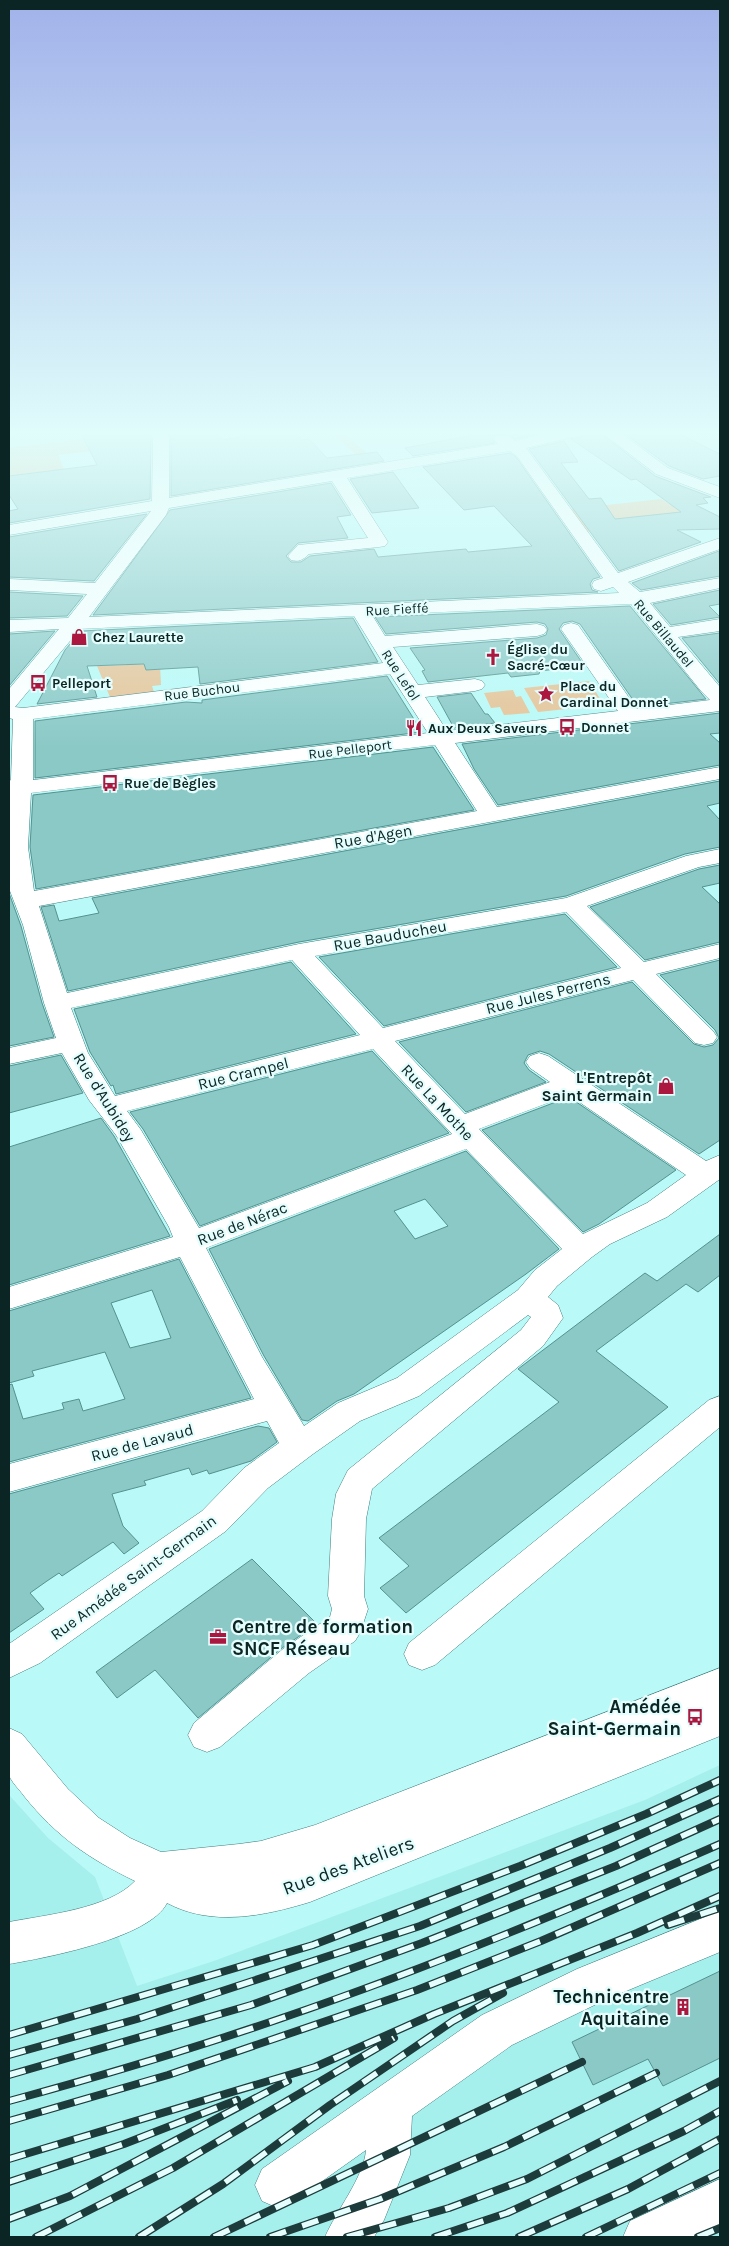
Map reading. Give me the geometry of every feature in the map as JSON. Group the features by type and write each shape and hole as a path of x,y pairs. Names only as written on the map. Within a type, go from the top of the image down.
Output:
{"street":[{"path":"14,709 73,624 141,536"},
{"path":"297,556 304,549 379,542 375,536"},
{"name":"Rue Billaudel","path":"583,536 615,580 636,598 708,687 720,698"},
{"path":"568,601 570,597 579,592 720,543"},
{"name":"Rue Fieffé","path":"9,626 636,598 651,597 720,582"},
{"path":"9,584 100,589"},
{"name":"Rue Lefol","path":"360,611 490,814"},
{"path":"666,633 720,625"},
{"path":"571,629 632,716"},
{"path":"380,642 537,630"},
{"name":"Rue Buchou","path":"14,709 395,667"},
{"path":"412,692 475,685"},
{"name":"Rue Pelleport","path":"15,788 720,705"},
{"name":"Rue d'Aubidey","path":"14,709 15,788 18,813 17,847 22,891 57,1003 75,1053 109,1107 127,1130 184,1227 189,1243 246,1356 290,1433 301,1445"},
{"name":"Rue d'Agen","path":"26,901 720,773"},
{"name":"Rue Bauducheu","path":"57,1003 299,951 571,904 694,861 720,856"},
{"path":"571,904 704,1037"},
{"name":"Rue La Mothe","path":"299,951 303,958 465,1132 582,1249"},
{"name":"Rue Jules Perrens","path":"377,1038 402,1030 720,951"},
{"name":"Rue Crampel","path":"109,1107 377,1038"},
{"path":"9,1056 72,1043"},
{"path":"539,1062 571,1084 713,1170"},
{"name":"Rue de Nérac","path":"9,1298 189,1243 465,1132 571,1084"},
{"name":"Rue Amédée Saint-Germain","path":"9,1662 27,1652 214,1521 256,1478 301,1445 349,1412 408,1387 530,1298 546,1278 582,1249 600,1237 657,1210 713,1170"},
{"path":"207,1735 296,1661 342,1630 350,1609 346,1596 349,1520 353,1494 360,1480 532,1338 548,1318 547,1313 530,1298"},
{"name":"Rue de Lavaud","path":"9,1478 276,1406"},
{"path":"422,1654 720,1409"},
{"path":"9,1944 94,1923 137,1907 149,1896 159,1872 239,1864 261,1860 315,1844 720,1685"},
{"name":"Rue des Ateliers","path":"9,1746 41,1786 85,1831 125,1856 159,1872 178,1889 198,1895 263,1894 296,1887 720,1720"},
{"path":"278,2185 497,2030 592,1984 720,1931"},
{"path":"348,2237 368,2204 388,2155 391,2104"},
{"path":"646,2237 720,2202"}],"shaded area":[{"path":"160,664 161,685 152,686 154,692 110,697 97,666"},
{"path":"589,681 604,705 538,712 524,688"},
{"path":"513,690 516,697 521,696 530,713 504,715 500,707 491,708 484,693"},
{"path":"720,1765 720,2237 9,2237 9,1795 48,1838 95,1877 137,1986 214,1961 645,1800"}],"building":[{"path":"130,536 94,581 9,577 9,537"},
{"path":"151,536 347,536 348,538 298,543 286,556 291,562 301,562 310,556 374,549 378,557 466,549 468,552 532,546 522,536 571,536 600,577 593,579 590,584 592,590 598,592 93,615"},
{"path":"593,536 689,536 701,542 619,571"},
{"path":"719,551 720,576 641,590 632,583"},
{"path":"720,590 720,604 709,606 720,617 671,625 653,604"},
{"path":"9,592 83,596 67,616 9,618"},
{"path":"630,606 706,699 638,707 580,624 572,621 563,623 559,629 581,661 574,667 511,677 508,673 428,682 422,671 425,670 410,648 537,638 546,635 548,629 545,624 537,622 386,634 375,617"},
{"path":"353,618 378,662 200,684 198,667 146,670 144,664 87,666 97,697 37,704 65,650 81,631"},
{"path":"55,631 9,686 9,634"},
{"path":"720,633 720,684 682,638"},
{"path":"387,676 422,732 35,778 35,721 186,702 202,703 202,700"},
{"path":"471,693 485,714 488,714 495,723 454,728 437,697"},
{"path":"720,713 720,733 710,734 720,743 720,765 498,805 474,769 462,744"},
{"path":"433,747 474,810 36,889 30,847 33,795"},
{"path":"720,781 720,803 707,806 720,820 720,847 685,854 566,896 299,942 68,991 41,907 54,905 59,921 99,913 92,898"},
{"path":"720,865 720,883 702,887 720,904 720,942 645,960 590,907 699,869"},
{"path":"9,893 21,926 42,1003 54,1037 9,1046"},
{"path":"565,914 617,967 384,1026 319,957"},
{"path":"720,960 720,1140 699,1154 549,1054 540,1051 528,1055 524,1063 529,1070 546,1082 466,1112 399,1042 632,982 694,1044 704,1047 713,1045 719,1038 715,1030 660,975"},
{"path":"291,962 356,1034 116,1094 113,1085 111,1086 90,1052 74,1009"},
{"path":"372,1051 449,1133 200,1226 143,1129 130,1112"},
{"path":"61,1055 83,1093 9,1113 9,1066"},
{"path":"569,1097 676,1170 599,1224 583,1232 482,1130"},
{"path":"101,1118 114,1136 170,1236 9,1285 9,1147"},
{"path":"466,1151 559,1249 354,1394 337,1401 308,1421 302,1420 264,1356 209,1249","holes":["425,1199 448,1226 415,1239 394,1211"]},
{"path":"720,1234 720,1275 698,1292 686,1284 596,1351 668,1407 406,1613 380,1588 409,1566 379,1538 559,1402 518,1369 645,1273 657,1281"},
{"path":"179,1259 251,1398 9,1462 9,1385 12,1384 23,1419 64,1409 62,1403 79,1399 83,1411 125,1399 105,1352 32,1371 34,1376 9,1383 9,1311","holes":["152,1290 171,1338 130,1348 111,1303"]},
{"path":"258,1426 269,1428 277,1442 251,1461 209,1474 207,1470 192,1475 189,1468 144,1481 146,1485 112,1494 123,1526 139,1543 124,1554 113,1542 62,1576 59,1573 47,1581 30,1593 44,1609 9,1633 9,1494"},
{"path":"252,1559 317,1624 282,1648 198,1718 155,1670 117,1698 96,1672"},
{"name":"Technicentre Aquitaine","path":"720,1971 720,2058 663,2086 648,2059 593,2085 572,2042"}],"railway":[{"path":"9,2035 313,1945 520,1866 646,1814 720,1780"},
{"path":"9,2055 137,2019 420,1926 610,1848 720,1799"},
{"path":"9,2075 251,2005 422,1943 616,1866 720,1819"},
{"path":"9,2101 180,2051 338,1998 503,1935 612,1891 720,1844"},
{"path":"9,2121 168,2075 417,1990 541,1941 720,1863"},
{"path":"9,2159 315,2067 434,2014 637,1933 720,1896"},
{"path":"668,1925 720,1908"},
{"path":"139,2237 223,2184 330,2105 453,2021 503,1993"},
{"path":"36,2237 173,2168 394,2038"},
{"path":"214,2237 582,2062"},
{"path":"270,2237 380,2199 504,2147 656,2073"},
{"path":"9,2219 70,2196 288,2081"},
{"path":"347,2237 449,2208 527,2179 720,2081"},
{"path":"9,2182 124,2144 237,2100"},
{"path":"435,2237 507,2213 684,2131 720,2111"},
{"path":"519,2237 628,2189 720,2139"},
{"path":"586,2237 720,2173"},
{"path":"698,2237 720,2228"}],"place":[{"name":"Chez Laurette","path":"79,637"},
{"name":"Église du Sacré-Cœur","path":"493,657"},
{"name":"Pelleport","path":"38,683"},
{"name":"Place du Cardinal Donnet","path":"546,694"},
{"name":"Donnet","path":"567,727"},
{"name":"Aux Deux Saveurs","path":"414,728"},
{"name":"Rue de Bègles","path":"110,783"},
{"name":"L'Entrepôt Saint Germain","path":"666,1086"},
{"name":"Centre de formation SNCF Réseau","path":"218,1637"},
{"name":"Amédée Saint-Germain","path":"695,1717"},
{"name":"Technicentre Aquitaine","path":"683,2007"}]}
